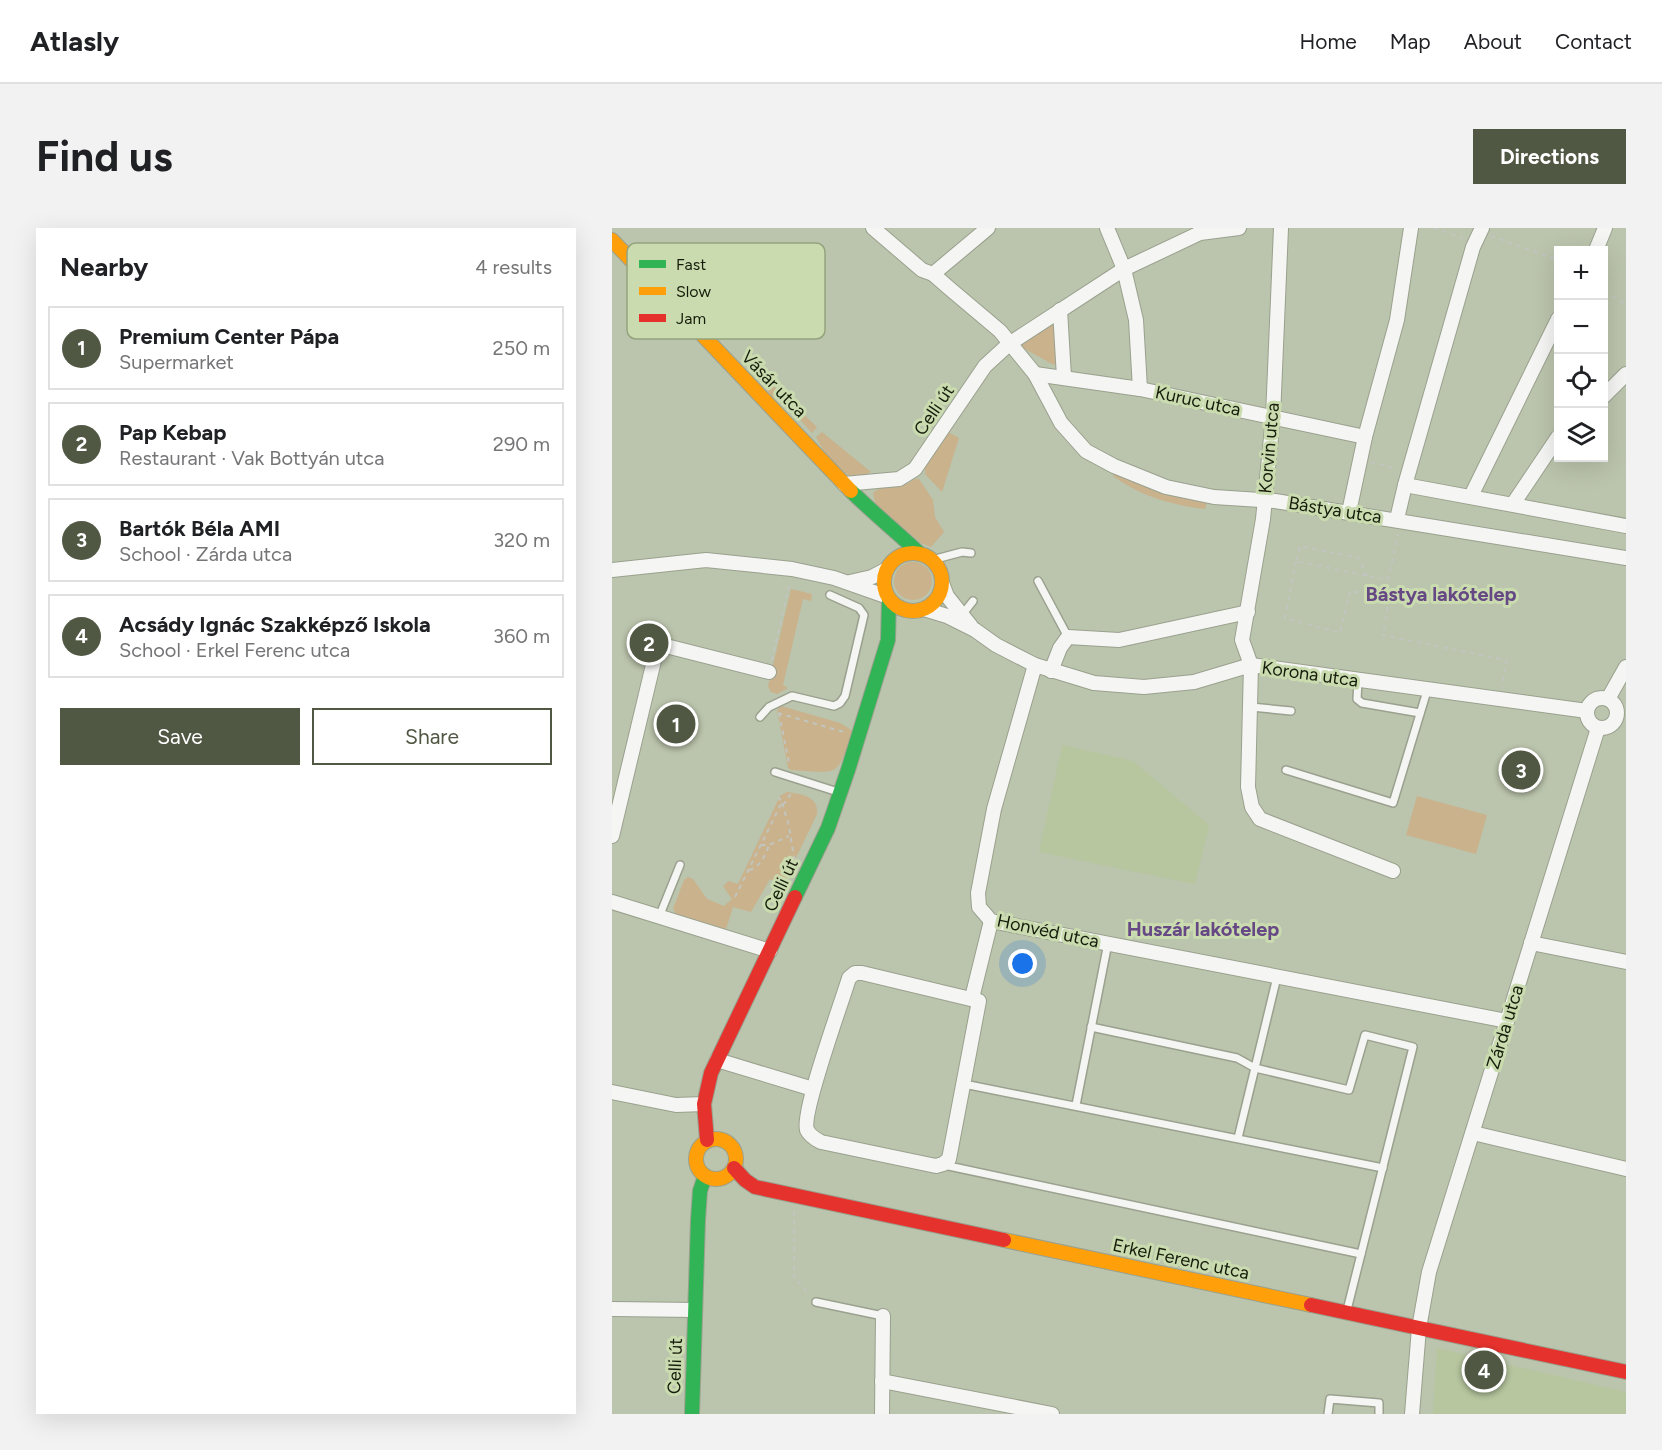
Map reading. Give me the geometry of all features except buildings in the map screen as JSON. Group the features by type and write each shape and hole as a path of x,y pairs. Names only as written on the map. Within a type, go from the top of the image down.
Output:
{"street":[{"path":"873,228 922,270 933,274 1000,331 1010,344"},
{"path":"933,274 988,228"},
{"path":"1107,228 1124,269 1136,320 1140,389"},
{"name":"Celli út","path":"844,484 898,479 915,469 986,366 1010,344 1060,310 1124,269 1200,233 1239,228"},
{"name":"Korvin utca","path":"1281,228 1273,417 1265,499 1242,640 1251,665 1248,787 1252,807 1260,819 1393,871"},
{"path":"1349,512 1365,437 1397,320 1411,228"},
{"path":"1598,246 1605,228"},
{"name":"Bástya utca","path":"1399,519 1407,478 1479,234"},
{"name":"Vásár utca","path":"612,240 627,256"},
{"path":"1060,310 1064,377"},
{"path":"1471,496 1554,327"},
{"name":"Vásár utca","path":"706,339 844,484 919,553"},
{"name":"Bástya utca","path":"1010,344 1035,374 1061,423 1086,451 1114,466 1166,487 1214,497 1265,499 1399,519 1626,558"},
{"name":"Kuruc utca","path":"1035,374 1140,389 1365,437"},
{"path":"1608,392 1626,374"},
{"path":"1513,504 1554,443"},
{"path":"1407,478 1471,496 1626,526"},
{"path":"887,526 889,566 884,582 889,598"},
{"path":"612,570 706,560 792,569 848,582 889,598 902,609 921,610 934,603 940,594 942,583 938,567 932,560 919,553 904,554 872,577 848,582"},
{"name":"Korona utca","path":"942,583 947,596 975,630"},
{"name":"Celli út","path":"692,1414 700,1191 705,1176 696,1165 696,1158 701,1145 706,1140 704,1104 711,1073 828,828 888,640 889,598"},
{"name":"Celli út","path":"888,640 899,625 921,610"},
{"name":"Korona utca","path":"921,610 947,616 1035,665 1094,683 1144,687 1194,682 1251,665 1427,691 1587,711"},
{"path":"1051,671 1060,648 1068,637 1119,640 1248,612"},
{"path":"612,836 658,644 769,672"},
{"name":"Honvéd utca","path":"1035,665 994,809 978,893 980,907 991,921 1507,1021"},
{"path":"1608,699 1626,667"},
{"path":"1596,699 1608,699 1616,705 1621,720 1609,728 1598,728 1588,720 1587,711 1596,699"},
{"name":"Zárda utca","path":"1412,1414 1419,1328 1429,1272 1598,728"},
{"path":"612,902 770,951"},
{"path":"972,998 991,921"},
{"path":"1531,943 1626,962"},
{"path":"855,973 980,1001 964,1084 949,1159 943,1164 936,1166 821,1142 812,1137 807,1129 813,1089 849,978 855,973"},
{"path":"717,1060 813,1089"},
{"path":"612,1092 676,1105 704,1104"},
{"path":"1473,1133 1626,1169"},
{"path":"705,1176 718,1179 724,1177 734,1168 737,1161 736,1154 728,1142 714,1138 706,1140"},
{"name":"Erkel Ferenc utca","path":"734,1168 755,1187 794,1196 1626,1372"},
{"path":"612,1309 695,1310"},
{"path":"882,1414 884,1316"},
{"path":"882,1381 1052,1414"}],"lane":[{"path":"932,560 962,552 971,553"},
{"path":"1038,581 1068,637"},
{"path":"760,717 766,710 792,696 834,706 840,703 845,696 864,615 859,608 830,595"},
{"path":"962,615 973,601"},
{"path":"1358,681 1357,699 1362,703 1420,713"},
{"path":"1286,770 1393,803 1427,691"},
{"path":"1251,707 1291,711"},
{"path":"775,772 840,792"},
{"path":"659,917 680,865"},
{"path":"1076,1105 1108,943"},
{"path":"1238,1138 1277,977"},
{"path":"1091,1027 1237,1058 1255,1068 1349,1090 1365,1035 1413,1047 1346,1312"},
{"path":"964,1084 1383,1168"},
{"path":"943,1164 1361,1254"},
{"path":"816,1302 884,1316"},
{"path":"1328,1414 1330,1400 1379,1403 1378,1414"}],"path":[{"path":"1434,228 1479,234 1554,259"},
{"path":"1608,294 1626,304"},
{"path":"1361,459 1407,478"},
{"path":"1296,561 1388,580 1399,519"},
{"path":"1367,576 1359,558 1300,546 1285,618 1340,633 1350,591 1389,598 1383,635 1506,660 1500,699"},
{"path":"769,672 791,577"},
{"path":"766,710 844,732"},
{"path":"778,713 789,764"},
{"path":"735,897 783,804 793,791"},
{"path":"776,794 783,804 794,858 799,863"},
{"path":"761,845 769,845 790,836"},
{"path":"748,870 754,869 761,862 769,845"},
{"path":"794,1196 794,1277 816,1302"}],"shaded area":[{"path":"1055,322 1058,360 1054,365 1023,348 1021,341"},
{"path":"772,385 817,427 812,433 793,412 770,395 767,390"},
{"path":"946,431 959,438 942,492 925,474 925,466"},
{"path":"822,432 871,472 857,476 838,468 827,456 816,437"},
{"path":"1115,472 1207,502 1205,509 1168,502 1145,494 1113,476"},
{"path":"919,479 933,500 935,517 944,532 931,547 921,543 876,505 873,493 884,486 905,484"},
{"path":"913,562 926,568 932,581 926,594 913,600 900,594 894,581 900,568"},
{"path":"791,589 812,594 811,601 803,599 783,685 788,688 777,694 771,692 768,686"},
{"path":"781,706 840,723 853,731 839,765 834,769 819,772 788,768 777,710"},
{"path":"1062,745 1133,761 1209,825 1195,884 1039,852"},
{"path":"787,792 808,797 815,803 817,814 783,885 770,879 751,912 733,907 726,929 677,915 673,909 684,880 688,877 693,879 707,899 724,906 732,899 723,886 729,881 738,884 780,796"},
{"path":"1417,796 1487,815 1476,854 1406,835"},
{"path":"1437,1348 1626,1392 1626,1414 1433,1414"}],"traffic: fast":[{"path":"851,491 919,553"},
{"path":"795,897 828,828 848,770 888,640 889,599"},
{"path":"692,1414 698,1220 700,1191 705,1176"}],"traffic: slow":[{"path":"612,240 627,256"},
{"path":"706,339 851,491"},
{"path":"913,553 924,555 937,566 942,582 940,593 929,606 913,611 902,609 889,598 884,582 886,571 897,558 913,553"},
{"path":"716,1139 724,1140 730,1145 735,1151 736,1159 735,1167 730,1173 724,1178 716,1179 708,1178 702,1173 697,1167 696,1159 697,1151 702,1145 708,1140 716,1139"},
{"path":"1004,1240 1311,1305"}],"traffic: jam":[{"path":"707,1140 704,1104 711,1073 795,897"},
{"path":"734,1168 755,1187 1004,1240"},
{"path":"1311,1305 1626,1372"}],"place":[{"name":"Pap Kebap","path":"649,643"},
{"name":"Premium Center Pápa","path":"676,724"},
{"name":"Bartók Béla AMI","path":"1521,770"},
{"name":"Acsády Ignác Szakképző Iskola","path":"1484,1370"}],"district":[{"name":"Bástya lakótelep","path":"1441,594"},
{"name":"Huszár lakótelep","path":"1203,929"}]}
